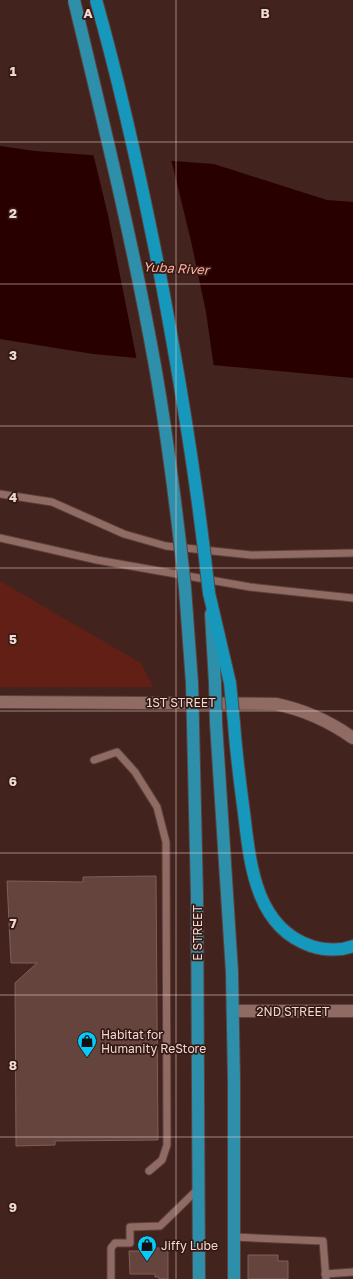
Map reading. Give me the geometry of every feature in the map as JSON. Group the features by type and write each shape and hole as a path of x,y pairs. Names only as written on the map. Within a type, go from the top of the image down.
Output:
{"highway":[{"name":"E STREET","path":"74,0 124,216 154,364 172,473 185,588 192,683 197,896 200,1188 199,1279"},
{"path":"96,0 134,150 156,256 188,429 200,509 209,593 215,683 233,1011 234,1279"},
{"path":"209,593 230,683 237,762 250,861 254,878 265,905 281,928 306,944 328,949 353,946"}],"street":[{"name":"1ST STREET","path":"0,702 276,704 312,714 333,724 353,738"},
{"name":"2ND STREET","path":"233,1011 353,1011"}],"lane":[{"path":"0,494 52,502 124,534 166,546 251,555 353,554"},
{"path":"0,538 96,560 250,587 353,598"},
{"path":"94,760 117,752 135,772 157,807 166,842 167,1145 162,1160 149,1171"},
{"path":"111,1279 111,1248 115,1243 130,1243 130,1226 160,1226 200,1188"},
{"path":"234,1237 323,1242 325,1276 353,1272"}],"shaded area":[{"path":"0,581 141,663 153,687 0,687"}],"water":[{"name":"Yuba River","path":"0,146 35,151 214,164 327,200 353,202 353,378 93,354 0,339"}],"pier":[{"path":"93,153 171,159 191,241 206,312 214,368 137,361 108,215"}],"building":[{"name":"Habitat for Humanity ReStore","path":"156,876 158,1140 55,1141 55,1145 16,1146 15,983 37,963 11,963 7,881 83,882 83,877"},
{"path":"154,1248 168,1248 168,1279 159,1279 159,1277 155,1277 155,1274 130,1274 129,1251 154,1251"},
{"path":"248,1255 278,1255 278,1261 288,1261 288,1279 248,1279"}],"place":[{"name":"Habitat for Humanity ReStore","path":"87,1058"},
{"name":"Jiffy Lube","path":"147,1262"}]}
